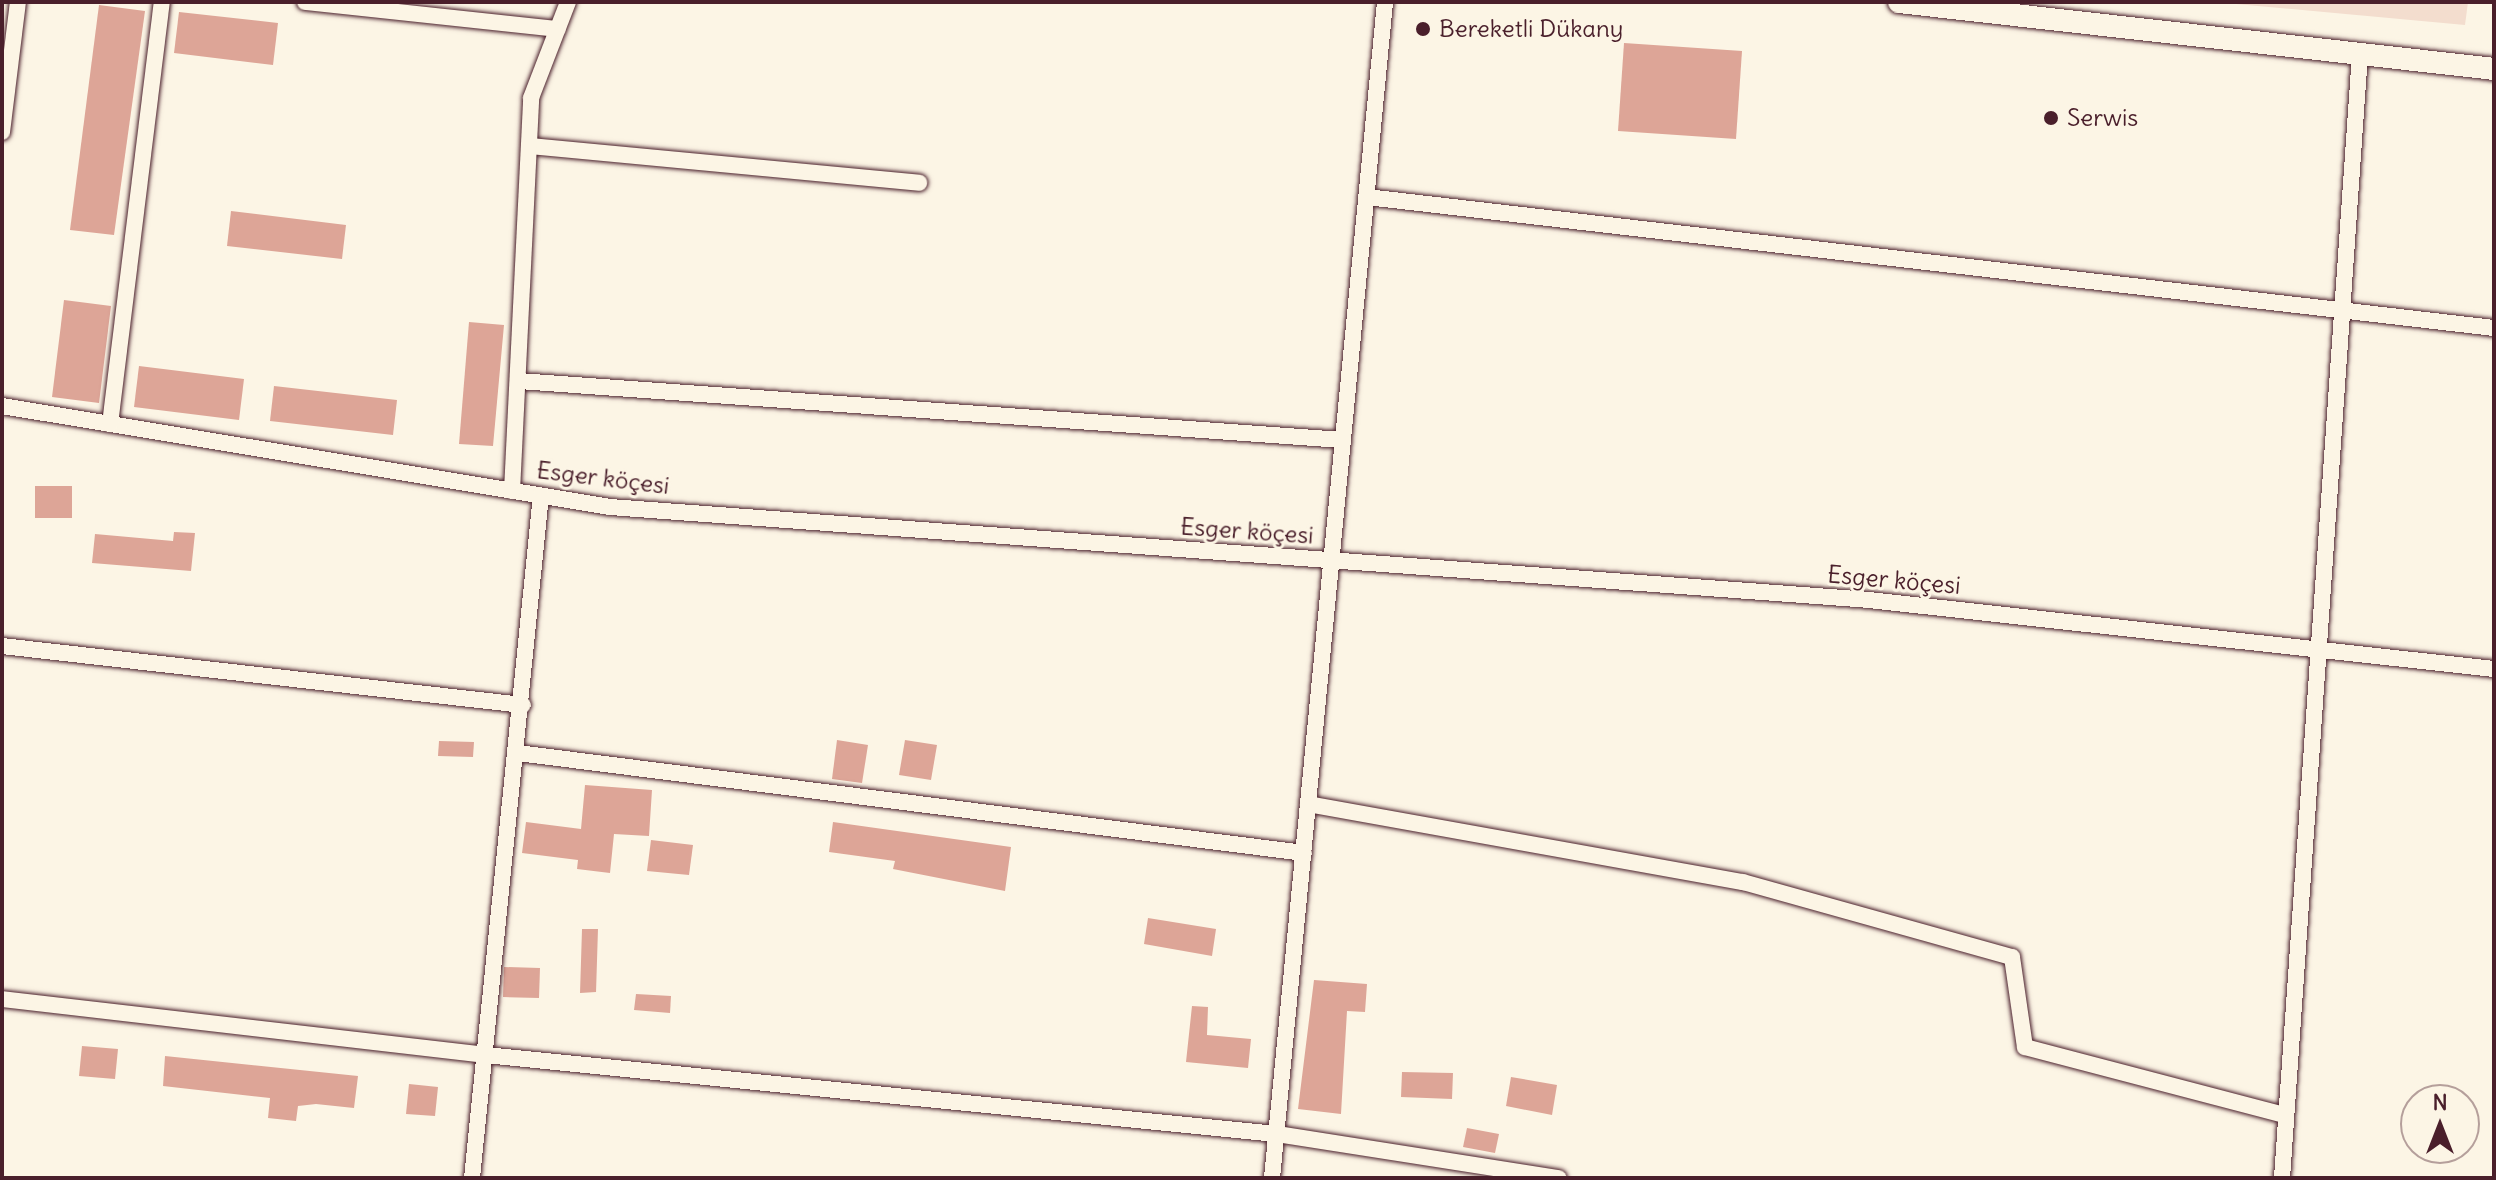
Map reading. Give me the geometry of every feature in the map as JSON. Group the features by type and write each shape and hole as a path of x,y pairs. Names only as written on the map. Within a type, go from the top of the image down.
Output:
{"street":[{"path":"2,132 18,2"},
{"path":"110,424 162,2"},
{"path":"305,2 558,29"},
{"path":"512,491 531,98 568,2"},
{"path":"1272,1178 1385,2"},
{"path":"1899,2 2494,69"},
{"path":"2282,1178 2360,55"},
{"path":"530,146 919,183"},
{"path":"1367,197 2494,328"},
{"path":"519,381 1343,440"},
{"name":"Esger köçesi","path":"2,406 610,507 1869,600 2494,669"},
{"path":"472,1178 523,705 541,495"},
{"path":"2,646 523,705"},
{"path":"518,753 1304,853"},
{"path":"1308,804 1743,882 2012,957 2025,1047 2285,1115"},
{"path":"2,999 485,1055 1277,1134 1559,1178"}],"shaded area":[{"path":"2214,2 2468,2 2465,25"}],"building":[{"path":"99,5 145,11 114,235 70,230"},
{"path":"179,12 278,23 273,65 174,53"},
{"path":"1624,43 1742,51 1736,139 1618,131"},
{"path":"231,211 346,225 342,259 227,246"},
{"path":"64,300 111,306 99,403 52,397"},
{"path":"469,322 504,325 493,446 459,444"},
{"path":"139,366 244,379 239,420 134,407"},
{"path":"274,386 397,400 393,435 270,421"},
{"path":"35,486 72,486 72,518 35,518"},
{"path":"174,532 195,533 191,571 92,563 95,534 173,541"},
{"path":"837,740 868,745 862,783 832,779"},
{"path":"905,740 937,745 931,780 899,775"},
{"path":"439,741 474,742 473,757 438,756"},
{"path":"585,785 652,790 649,836 614,834 610,873 577,869 578,860 522,853 526,822 581,829"},
{"path":"833,822 1011,847 1005,891 893,869 895,861 829,852"},
{"path":"651,840 693,845 689,875 647,871"},
{"path":"1148,918 1216,929 1212,956 1144,944"},
{"path":"582,929 598,929 596,992 580,993"},
{"path":"504,967 540,968 539,998 503,997"},
{"path":"1314,980 1367,984 1365,1012 1347,1011 1341,1114 1298,1109"},
{"path":"636,994 671,996 670,1013 634,1010"},
{"path":"1192,1006 1208,1007 1207,1035 1251,1039 1248,1068 1186,1062"},
{"path":"82,1046 118,1049 115,1079 79,1076"},
{"path":"165,1056 358,1076 354,1108 316,1104 298,1106 296,1121 268,1118 270,1098 163,1086"},
{"path":"1402,1072 1453,1073 1452,1099 1401,1097"},
{"path":"1511,1077 1557,1085 1552,1115 1506,1106"},
{"path":"409,1084 438,1087 435,1116 406,1114"},
{"path":"1467,1128 1499,1134 1495,1153 1463,1147"}],"place":[{"name":"Bereketli Dükany","path":"1423,29"},
{"name":"Serwis","path":"2051,118"}]}
